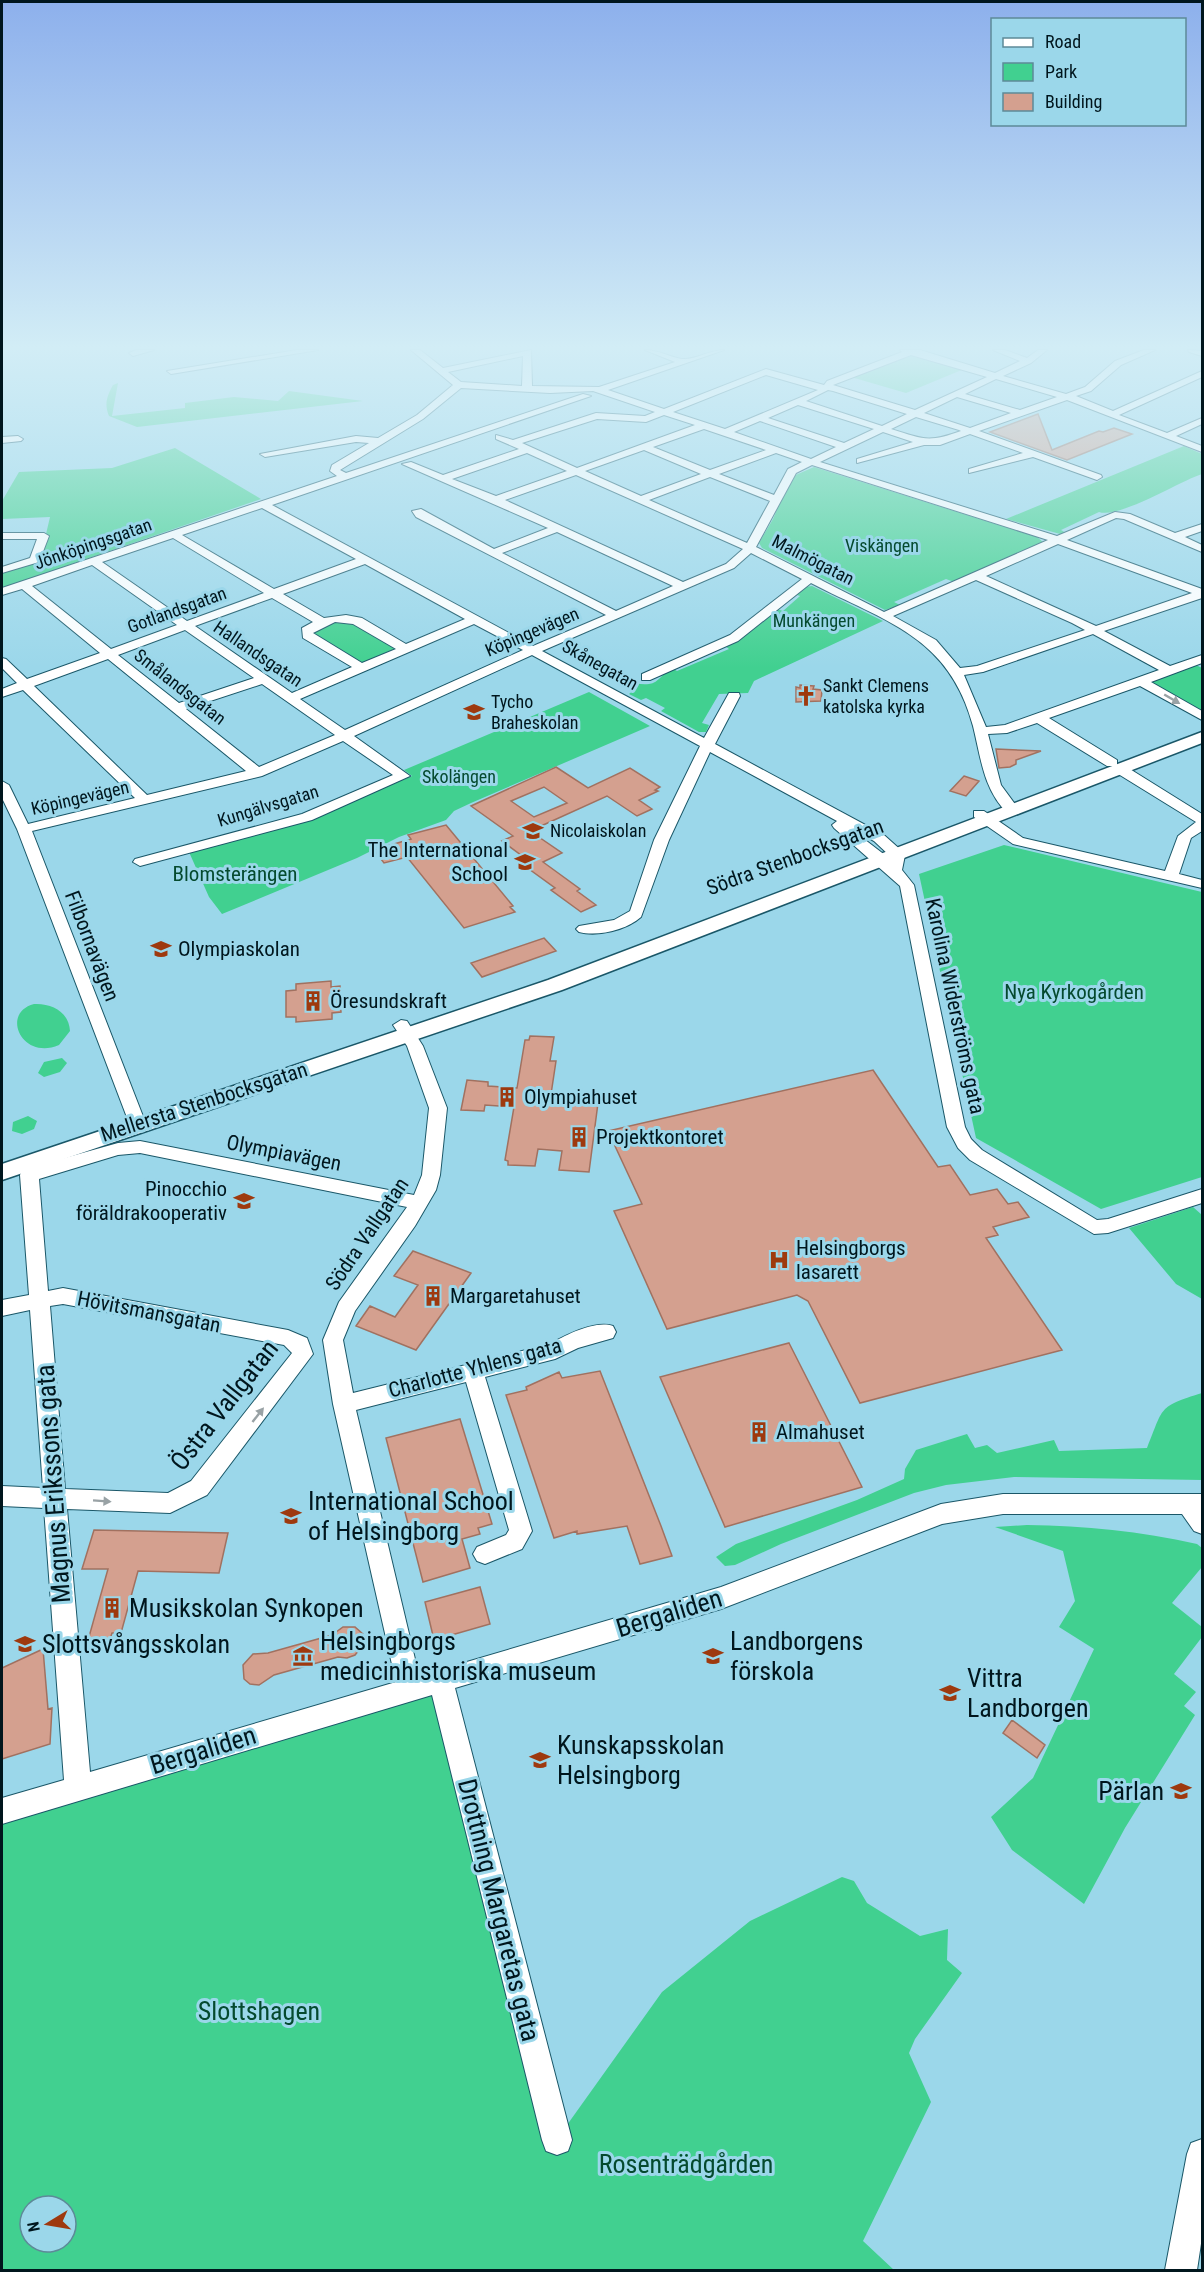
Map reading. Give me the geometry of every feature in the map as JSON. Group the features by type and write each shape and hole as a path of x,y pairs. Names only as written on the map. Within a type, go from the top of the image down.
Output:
{"main road":[{"name":"Södra Stenbocksgatan","path":"404,1030 555,985 887,857 1116,766 1203,728"},
{"name":"Södra Stenbocksgatan","path":"1116,766 1203,737"},
{"name":"Mellersta Stenbocksgatan","path":"2,1172 134,1118 404,1030"},
{"name":"Mellersta Stenbocksgatan","path":"2,1160 92,1123 134,1118"}],"street":[{"path":"344,476 335,471 336,467 354,456"},
{"name":"Jönköpingsgatan","path":"2,592 402,456"},
{"path":"445,478 509,456"},
{"name":"Malmögatan","path":"540,456 750,548 885,616 938,647 957,672 980,731 992,785 1009,808"},
{"path":"496,500 619,456"},
{"path":"667,456 779,499"},
{"path":"639,500 759,456"},
{"path":"793,456 1058,540 1203,594"},
{"name":"Köpingevägen","path":"24,830 257,773 345,736 532,650 729,566 750,548 779,499 790,473 823,456"},
{"path":"861,462 880,456"},
{"path":"973,471 1025,456"},
{"path":"1038,456 1097,477"},
{"path":"407,464 496,500 682,586"},
{"name":"Skånegatan","path":"262,504 825,810 887,857"},
{"path":"417,510 420,516 615,615"},
{"path":"885,616 1120,515 1203,549"},
{"path":"1176,537 1203,527"},
{"path":"492,554 558,528"},
{"path":"2,536 43,534 35,560 4,570"},
{"path":"173,534 323,623"},
{"name":"Gotlandsgatan","path":"2,693 365,560"},
{"name":"Hallandsgatan","path":"93,561 403,776"},
{"path":"977,576 1095,630 1169,671"},
{"path":"646,677 734,638 801,584 811,579"},
{"name":"Smålandsgatan","path":"24,585 257,773"},
{"path":"957,672 979,669 1203,594"},
{"path":"361,668 306,634 307,630 339,617 351,618 405,648"},
{"path":"291,698 475,619"},
{"path":"2,662 146,801"},
{"path":"980,731 1006,729 1200,662"},
{"path":"178,708 263,679"},
{"path":"1142,681 1203,716"},
{"path":"584,929 615,925 631,918 639,911 653,861 707,745 734,696"},
{"path":"1039,718 1203,820"},
{"name":"Kungälvsgatan","path":"140,862 307,817 403,776"},
{"name":"Filbornavägen","path":"2,785 24,830 134,1118"},
{"path":"983,817 1018,841 1203,884"},
{"path":"1171,876 1185,836 1203,825"},
{"name":"Karolina Widerströms gata","path":"887,857 907,885 956,1127 960,1137 976,1155 1094,1227 1108,1226 1203,1196"},
{"name":"Södra Vallgatan","path":"344,1404 335,1357 335,1329 346,1308 419,1203 431,1175 438,1108 434,1092 404,1030"},
{"name":"Olympiavägen","path":"30,1181 29,1176 40,1172 118,1149 140,1147 419,1203"},
{"name":"Magnus Erikssons gata","path":"30,1181 53,1497 78,1788"},
{"name":"Hövitsmansgatan","path":"2,1308 63,1296 297,1341"},
{"name":"Charlotte Yhlens gata","path":"344,1404 555,1351 572,1341 606,1332"},
{"name":"Östra Vallgatan","path":"2,1496 170,1503 199,1488 301,1359 302,1348 297,1341"},
{"path":"473,1371 521,1531 514,1542 484,1554"},
{"path":"344,1404 410,1688"},
{"name":"Bergaliden","path":"2,1811 410,1688 721,1598 941,1514 1003,1504 1196,1504"},
{"path":"1196,1504 1203,1524"},
{"name":"Drottning Margaretas gata","path":"441,1680 557,2140"},
{"path":"1181,2271 1203,2154"}],"green space":[{"path":"150,456 189,456 261,499 2,588 2,572 40,560 50,517 2,519 2,501 19,472 112,468"},
{"path":"1160,456 1202,456 1202,474 1135,505 1108,513 1099,512 1061,530 1066,533 1060,534 1006,519"},
{"name":"Viskängen","path":"814,467 1037,537 1043,542 954,582 946,579 894,602 900,605 885,610 762,548 759,543 773,519 791,477"},
{"name":"Munkängen","path":"812,586 883,621 754,681 748,693 719,694 702,723 709,725 706,732 699,732 661,711 665,708 646,698 641,700 629,694 634,690 620,683 652,683 672,668 677,671 729,649 725,646 742,638 777,609 783,611 800,596 794,594 804,587"},
{"path":"340,619 348,619 396,646 396,650 366,664 359,663 310,634"},
{"path":"1196,665 1202,668 1202,713 1148,682"},
{"path":"589,692 650,726 471,803 454,811 446,820 399,837 357,858 222,914 209,897 189,852 309,820 412,776 404,770"},
{"name":"Nya Kyrkogården","path":"1004,845 1202,892 1202,1177 1101,1209 976,1138 919,874"},
{"path":"34,1004 53,1007 63,1014 70,1031 59,1045 46,1048 35,1047 20,1034 17,1025 18,1016 24,1009"},
{"path":"62,1058 67,1063 60,1072 44,1077 38,1073 44,1062"},
{"path":"28,1116 37,1121 34,1129 22,1134 12,1131 13,1122"},
{"path":"1193,1207 1202,1215 1202,1299 1176,1284 1129,1228"},
{"path":"1202,1393 1202,1480 1014,1477 946,1485 914,1493 781,1544 735,1565 725,1566 716,1557 736,1544 857,1500 904,1479 905,1469 916,1450 967,1434 975,1448 987,1445 997,1453 1054,1440 1059,1451 1147,1448 1164,1410 1177,1402"},
{"path":"1027,1525 1091,1528 1133,1533 1176,1539 1197,1544 1202,1548 1202,1567 1172,1603 1202,1627 1202,1637 1174,1674 1196,1692 1184,1706 1195,1715 1125,1828 1084,1904 1012,1850 991,1817 1033,1778 1094,1649 1059,1627 1075,1601 1063,1551 995,1527"},
{"name":"Slottshagen","path":"441,1682 557,2139 662,1992 750,1921 842,1877 854,1881 867,1903 920,1936 948,1929 947,1960 962,1973 915,2039 909,2053 931,2102 863,2241 894,2270 2,2270 2,1811"}],"building":[{"path":"1056,456 1077,456 1067,460"},
{"name":"Sankt Clemens katolska kyrka","path":"800,685 814,686 813,689 822,690 821,701 796,702 796,687 800,688"},
{"path":"996,749 1041,751 1016,760 1016,764 1010,767 999,768"},
{"path":"556,767 588,788 630,768 660,787 655,790 658,791 639,800 652,809 637,816 607,796 530,831 562,853 543,862 580,889 577,891 596,905 581,912 551,890 555,888 522,864 529,861 502,841 513,836 471,806","holes":["544,787 567,803 534,817 511,801"]},
{"path":"964,776 979,781 966,796 950,791"},
{"path":"446,825 513,906 510,907 515,912 464,928 407,857 384,863 374,850 411,839 408,835"},
{"path":"544,938 556,951 482,977 471,963"},
{"name":"Öresundskraft","path":"331,981 331,987 340,986 341,1012 332,1013 332,1019 296,1022 296,1017 286,1017 286,991 296,990 296,984"},
{"name":"Olympiahuset","path":"530,1036 554,1037 550,1061 556,1061 550,1101 598,1103 589,1172 559,1170 562,1151 538,1149 535,1166 508,1165 508,1161 505,1160 514,1107 485,1105 484,1111 461,1110 467,1080 488,1082 488,1086 517,1088 525,1040 529,1040"},
{"path":"873,1070 938,1167 950,1165 970,1195 997,1189 1008,1204 1018,1202 1029,1217 993,1227 998,1235 986,1238 1062,1350 860,1403 808,1301 797,1295 667,1329 614,1211 642,1204 608,1131"},
{"name":"Margaretahuset","path":"413,1251 471,1273 416,1350 356,1326 370,1306 395,1317 418,1285 394,1276"},
{"name":"Almahuset","path":"789,1343 862,1487 725,1527 660,1377"},
{"path":"600,1371 672,1556 640,1564 627,1526 577,1534 577,1531 554,1538 506,1395 527,1390 526,1387 559,1372 562,1378"},
{"path":"460,1419 492,1524 478,1528 480,1534 462,1539 470,1568 423,1582 386,1438"},
{"name":"Musikskolan Synkopen","path":"94,1530 228,1533 219,1573 138,1571 121,1633 112,1633 108,1645 87,1644 108,1569 82,1569"},
{"path":"480,1587 490,1624 434,1640 425,1602"},
{"name":"Helsingborgs medicinhistoriska museum","path":"343,1627 355,1627 363,1634 363,1645 355,1655 347,1658 338,1657 274,1675 259,1685 250,1684 244,1679 243,1665 253,1654 268,1653 332,1635"},
{"name":"Slottsvångsskolan","path":"43,1649 48,1709 52,1708 50,1744 2,1759 2,1668"},
{"path":"1012,1720 1045,1745 1037,1758 1003,1733"}],"place":[{"name":"Sankt Clemens katolska kyrka","path":"806,696"},
{"name":"Tycho Braheskolan","path":"474,712"},
{"name":"Nicolaiskolan","path":"533,831"},
{"name":"The International School","path":"525,862"},
{"name":"Olympiaskolan","path":"161,949"},
{"name":"Öresundskraft","path":"313,1001"},
{"name":"Olympiahuset","path":"507,1097"},
{"name":"Projektkontoret","path":"579,1137"},
{"name":"Pinocchio föräldrakooperativ","path":"244,1201"},
{"name":"Helsingborgs lasarett","path":"779,1260"},
{"name":"Margaretahuset","path":"433,1296"},
{"name":"Almahuset","path":"759,1432"},
{"name":"International School of Helsingborg","path":"291,1516"},
{"name":"Musikskolan Synkopen","path":"112,1608"},
{"name":"Slottsvångsskolan","path":"25,1644"},
{"name":"Helsingborgs medicinhistoriska museum","path":"303,1656"},
{"name":"Landborgens förskola","path":"713,1656"},
{"name":"Vittra Landborgen","path":"950,1693"},
{"name":"Kunskapsskolan Helsingborg","path":"540,1760"},
{"name":"Pärlan","path":"1181,1791"}],"park label":[{"name":"Skolängen","path":"459,777"},
{"name":"Blomsterängen","path":"235,874"},
{"name":"Rosenträdgården","path":"686,2164"}]}
